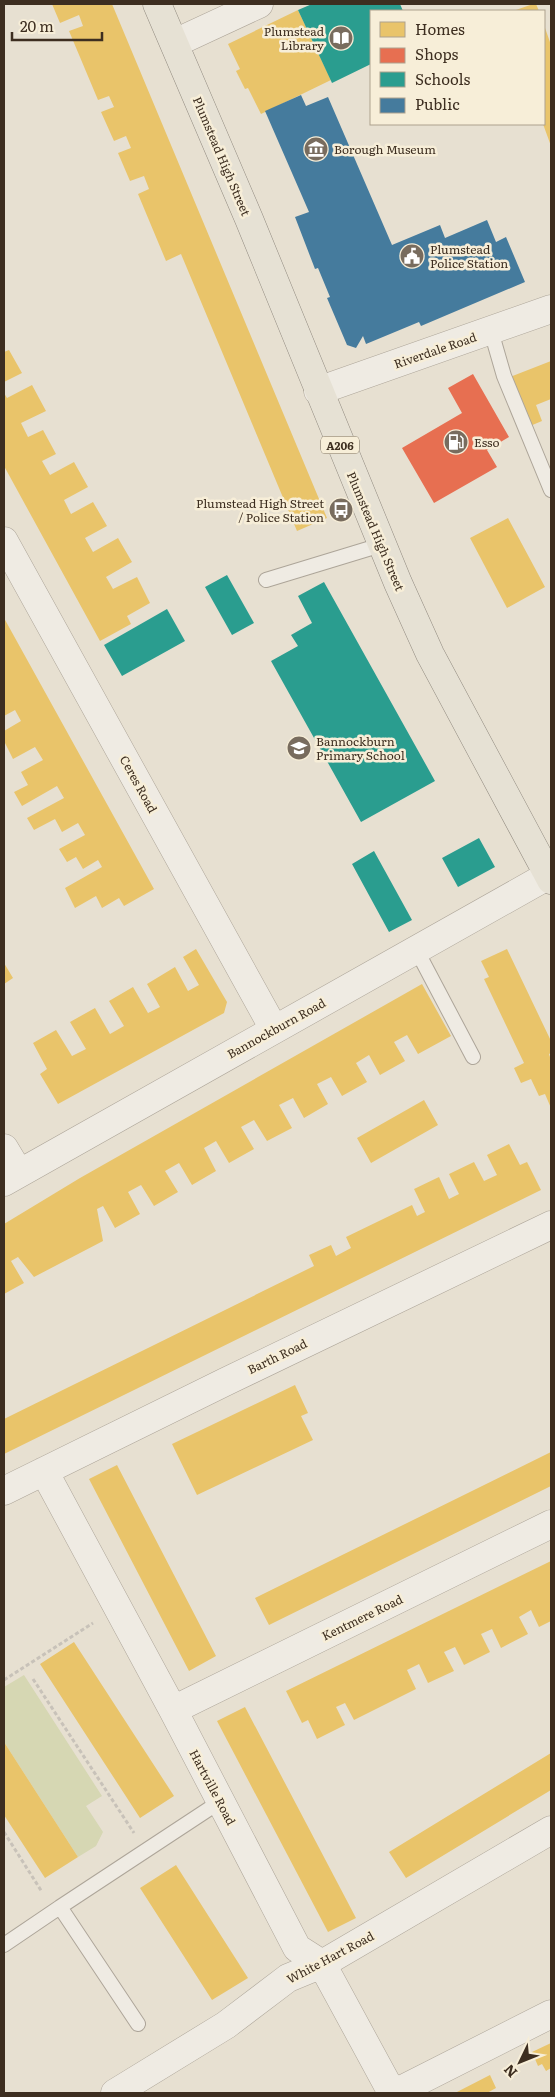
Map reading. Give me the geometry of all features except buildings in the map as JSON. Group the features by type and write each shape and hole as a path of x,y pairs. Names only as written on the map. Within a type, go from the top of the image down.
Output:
{"main road":[{"name":"Plumstead High Street","path":"157,4 381,544 430,654 550,877"}],"street":[{"path":"174,43 259,4"},
{"name":"Riverdale Road","path":"318,391 551,309"},
{"name":"Ceres Road","path":"4,541 274,1029"},
{"name":"Bannockburn Road","path":"11,1178 416,949 550,877"},
{"path":"4,1148 11,1178"},
{"name":"Barth Road","path":"4,1491 508,1244 551,1225"},
{"name":"Hartville Road","path":"44,1471 173,1710 297,1948 322,1964 394,2093"},
{"name":"Kentmere Road","path":"173,1710 551,1524"},
{"name":"White Hart Road","path":"115,2093 226,2025 288,1978 322,1964 551,1830"},
{"path":"394,2093 551,2014"}],"lane":[{"path":"491,331 504,376 551,490"},
{"path":"266,580 381,544"},
{"path":"416,949 473,1057"},
{"path":"4,1945 220,1801"},
{"path":"57,1909 138,2024"}],"path":[{"path":"4,1680 117,1608"},
{"path":"33,1679 146,1850"},
{"path":"4,1832 57,1909"}],"green space":[{"path":"24,1675 102,1796 86,1806 103,1832 96,1846 78,1857 4,1742 4,1687"}],"place":[{"name":"Plumstead Library","path":"341,38"},
{"name":"Borough Museum","path":"316,149"},
{"name":"Plumstead Police Station","path":"412,256"},
{"name":"Esso","path":"456,442"},
{"name":"Plumstead High Street / Police Station","path":"341,510"},
{"name":"Bannockburn Primary School","path":"299,748"}]}
